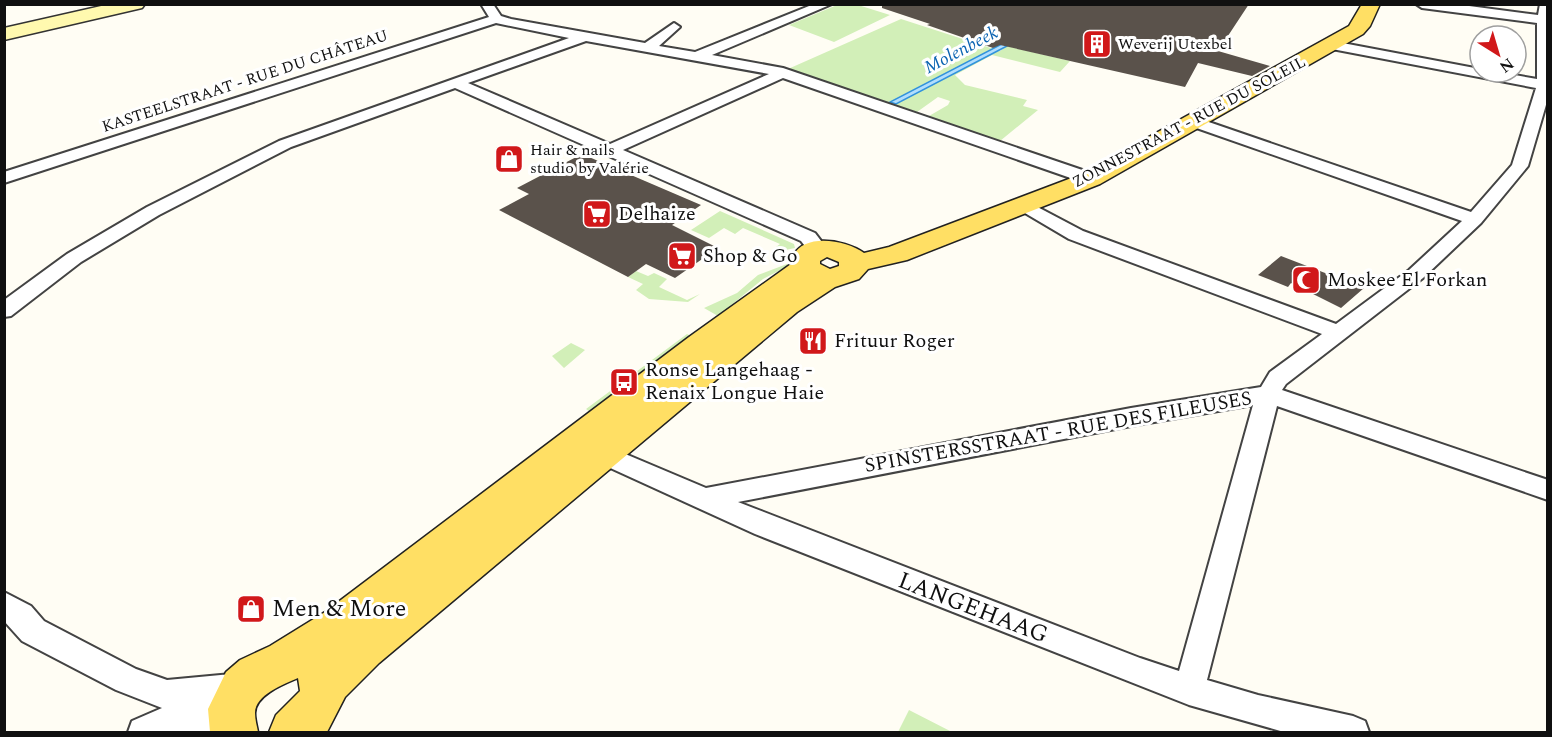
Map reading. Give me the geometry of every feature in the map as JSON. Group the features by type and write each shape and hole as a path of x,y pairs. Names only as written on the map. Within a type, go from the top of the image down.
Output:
{"main road":[{"name":"ZONNESTRAAT - RUE DU SOLEIL","path":"590,448 786,305 827,264 897,254 1091,179 1332,45 1361,26 1371,4"},
{"path":"235,713 256,675 285,661 340,626 590,448"},
{"path":"306,719 363,649 590,448"},
{"path":"285,661 309,663 318,668 306,719"}],"street":[{"path":"4,34 136,4"},
{"path":"487,4 496,19 782,72 1091,179"},
{"path":"700,56 826,4"},
{"path":"1422,4 1543,20"},
{"name":"SPINSTERSSTRAAT - RUE DES FILEUSES","path":"703,499 1131,417 1269,394 1278,378 1416,274 1475,219 1520,166 1544,85 1543,20 1546,4"},
{"name":"KASTEELSTRAAT - RUE DU CHÂTEAU","path":"4,178 496,19"},
{"path":"649,47 674,27"},
{"path":"4,311 74,258 153,211 285,144 586,36"},
{"path":"1332,45 1544,85"},
{"path":"610,150 782,72"},
{"path":"456,83 808,237 827,264"},
{"path":"1194,122 1475,219"},
{"path":"1023,206 1076,235 1337,332"},
{"path":"1189,690 1269,394 1548,490"},
{"name":"LANGEHAAG","path":"590,448 765,526 953,601 1189,690 1258,711 1353,732"},
{"path":"4,605 21,615 33,631 127,680 166,695 235,713"},
{"path":"144,732 180,717 235,713"}],"green space":[{"path":"837,5 858,5 890,15 834,42 789,25"},
{"path":"901,19 1000,51 1007,46 1070,61 1060,72 992,55 955,75 965,85 1027,100 1023,106 1038,110 1000,141 929,116 948,105 950,101 938,97 917,112 788,69"},
{"path":"720,211 794,244 795,248 775,252 772,250 780,244 743,228 735,234 724,228 709,238 691,230"},
{"path":"787,264 788,266 763,279 718,316 704,308 737,293 758,275"},
{"path":"636,271 648,276 654,273 667,279 659,287 687,300 700,294 688,302 649,299 636,290 643,284 628,277"},
{"path":"687,334 691,336 590,412 586,409"},
{"path":"571,343 585,350 564,368 552,356"},
{"path":"909,710 952,732 898,732"}],"water":[{"path":"1073,7 1007,46 896,104 890,102"}],"building":[{"name":"Weverij Utexbel","path":"882,4 1249,4 1218,51 1270,66 1252,76 1198,63 1185,87 1000,45 993,48 882,8"},
{"name":"Delhaize","path":"582,154 701,205 672,225 718,248 675,278 646,264 628,277 499,210 529,194 517,188"},
{"name":"Moskee El Forkan","path":"1281,256 1364,288 1341,308 1291,283 1288,287 1258,275"}],"place":[{"name":"Weverij Utexbel","path":"1097,44"},
{"name":"Hair & nails studio by Valérie","path":"509,159"},
{"name":"Delhaize","path":"597,214"},
{"name":"Shop & Go","path":"682,256"},
{"name":"Moskee El Forkan","path":"1306,280"},
{"name":"Frituur Roger","path":"813,341"},
{"name":"Ronse Langehaag - Renaix Longue Haie","path":"624,382"},
{"name":"Men & More","path":"251,609"}],"water label":[{"name":"Molenbeek","path":"961,50"}]}
